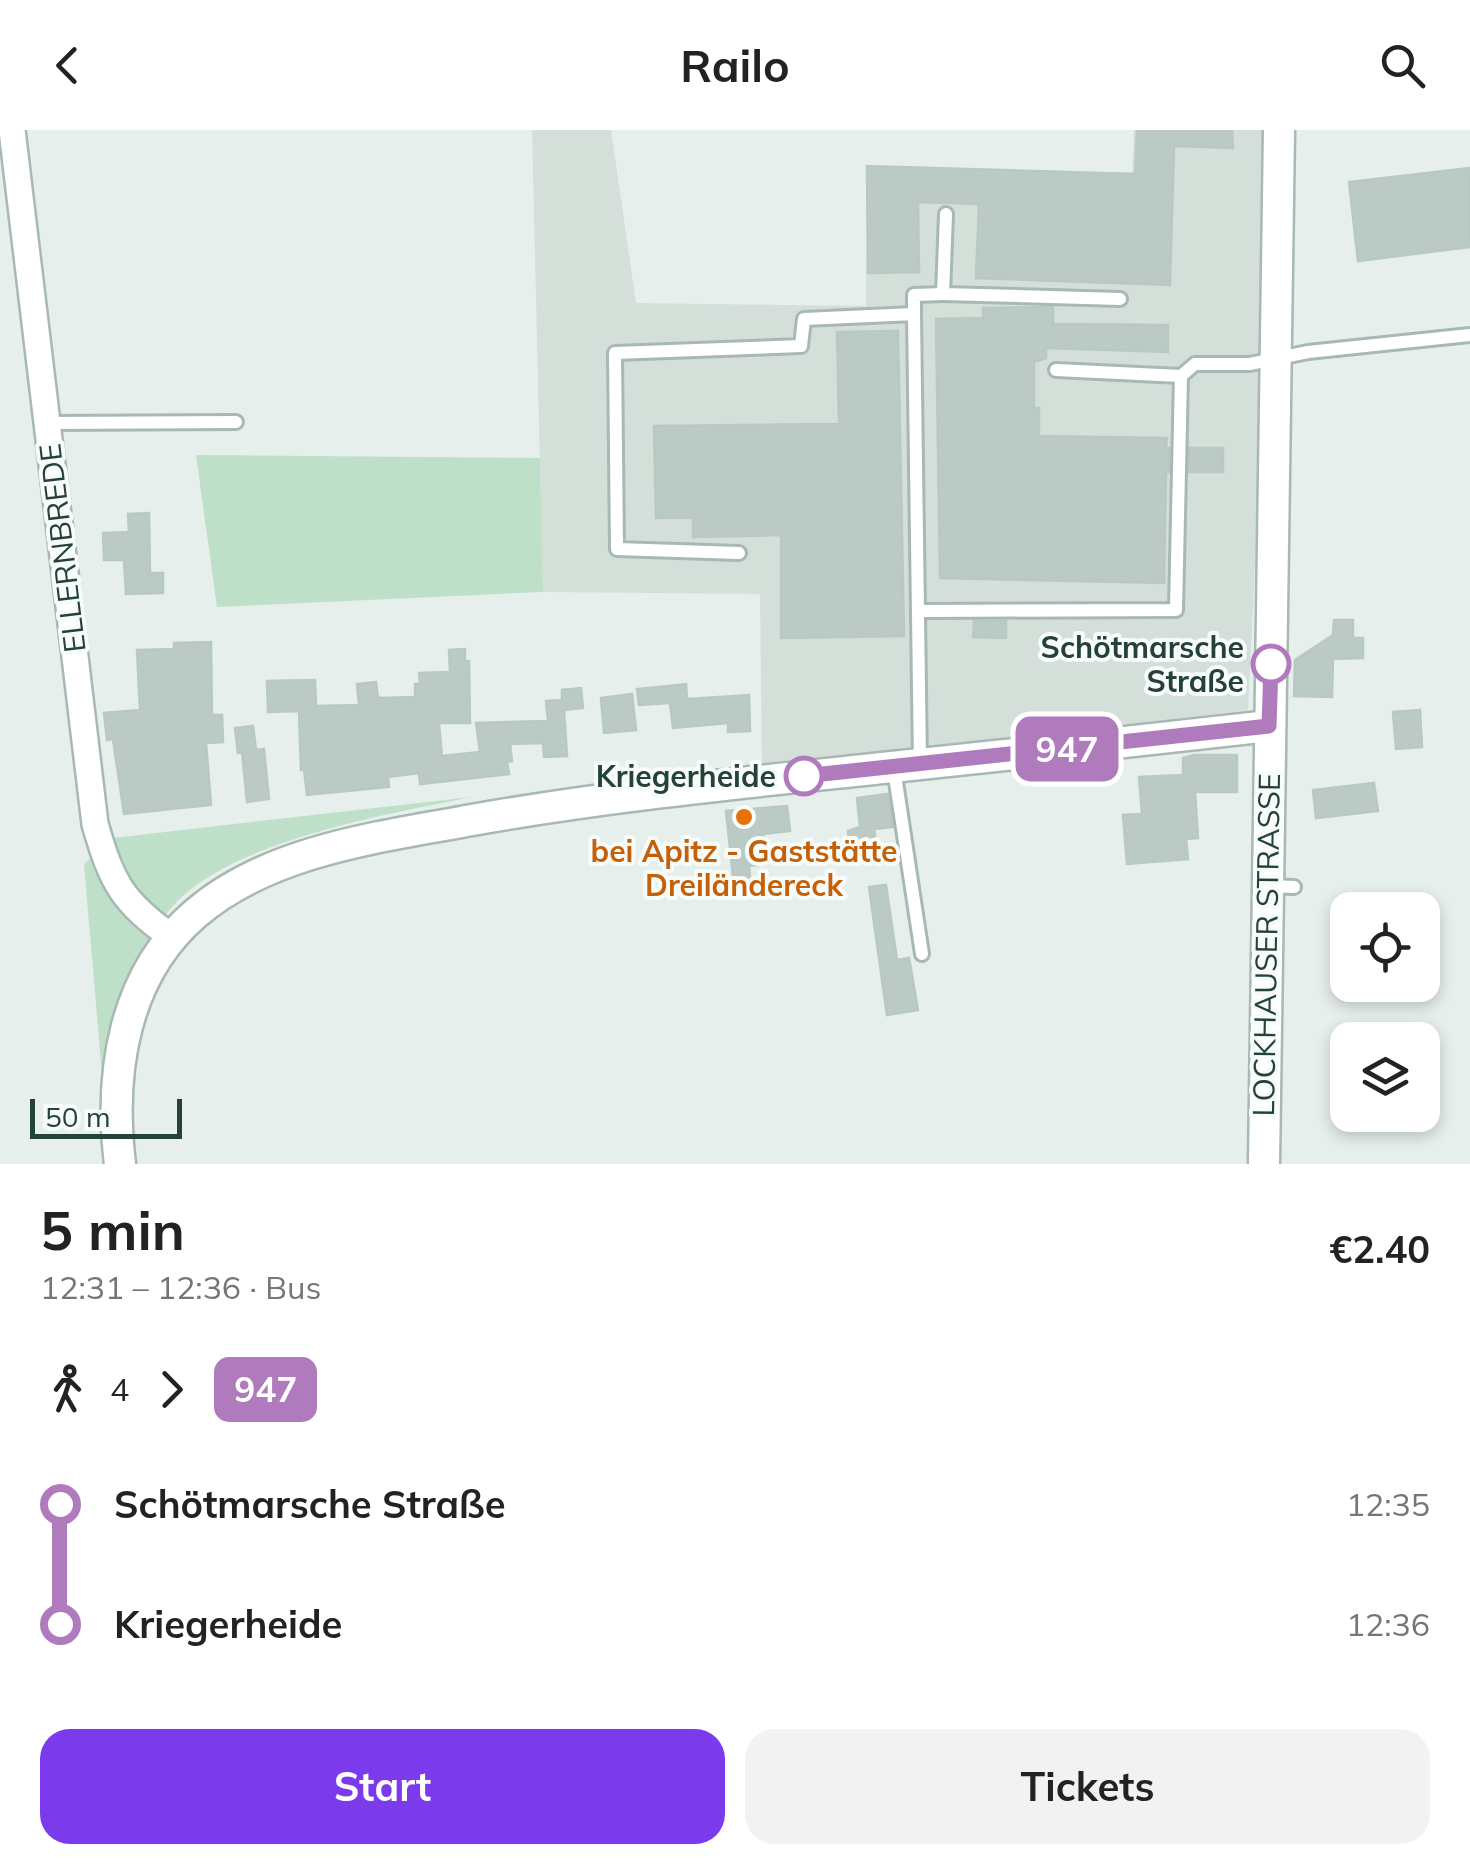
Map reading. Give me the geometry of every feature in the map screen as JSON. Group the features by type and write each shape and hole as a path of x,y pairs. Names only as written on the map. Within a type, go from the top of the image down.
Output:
{"street":[{"name":"ELLERNBREDE","path":"12,130 95,824 106,865 121,894 173,938"},
{"path":"120,1164 115,1095 126,1028 152,963 193,916 242,883 295,860 352,845 592,799 1269,726 1278,130"},
{"name":"LOCKHAUSER STRASSE","path":"1264,1164 1280,887 1269,726"}],"lane":[{"path":"944,294 946,214"},
{"path":"922,954 907,765 920,611 914,295 1120,299"},
{"path":"739,553 617,549 615,353 801,346 804,319 914,314"},
{"path":"1056,370 1181,376 1195,364 1250,364 1470,335"},
{"path":"920,611 1176,610 1181,376"},
{"path":"47,422 236,422"}],"shaded area":[{"path":"532,130 611,130 636,303 866,306 867,166 1132,173 1134,130 1267,130 1265,358 1248,710 762,769 760,594 543,592"}],"green space":[{"path":"196,455 540,458 543,592 217,607"},
{"path":"471,797 308,835 266,849 193,887 168,912 145,949 102,1075 84,864 113,838"}],"building":[{"path":"1137,130 1232,130 1233,148 1174,146 1170,285 976,278 979,204 918,202 919,272 868,273 867,166 1135,174"},
{"path":"1470,168 1470,247 1358,261 1349,182"},
{"path":"1053,307 1053,324 1168,325 1168,352 1046,348 1046,358 1034,362 1034,408 1039,408 1039,436 1167,438 1164,583 940,578 936,319 983,318 983,308"},
{"path":"898,331 904,636 781,638 781,535 693,537 693,518 656,518 654,426 839,424 837,332"},
{"path":"1189,448 1223,448 1223,472 1189,472"},
{"path":"149,513 150,573 163,573 163,593 126,594 124,560 104,560 103,533 129,532 128,514"},
{"path":"1334,620 1353,620 1353,638 1363,638 1363,658 1333,659 1332,697 1294,696 1295,660 1333,635"},
{"path":"974,621 1006,621 1006,638 973,637"},
{"path":"211,642 212,715 222,715 223,742 206,743 211,805 124,814 113,739 107,740 104,713 140,710 137,650"},
{"path":"465,649 465,661 469,661 470,723 439,723 442,756 480,752 476,723 548,721 546,701 562,700 562,690 581,688 583,708 564,710 567,756 544,757 543,743 510,744 509,774 420,784 419,773 388,777 389,787 307,795 304,769 301,770 299,711 268,712 267,681 315,680 316,706 359,705 357,684 376,682 378,698 415,697 419,673 450,672 449,650"},
{"path":"686,684 687,699 749,695 750,731 728,732 728,723 673,728 670,703 639,705 637,689"},
{"path":"632,694 636,730 604,733 601,698"},
{"path":"1420,710 1422,747 1396,749 1393,712"},
{"path":"253,726 256,750 264,749 269,799 247,802 242,752 238,753 235,728"},
{"path":"1237,755 1237,792 1195,792 1198,838 1186,839 1188,859 1127,864 1123,815 1142,814 1139,777 1183,775 1183,758"},
{"path":"1374,783 1378,811 1316,818 1313,790"},
{"path":"888,794 893,827 874,829 877,851 850,854 848,831 860,827 857,798"},
{"path":"787,806 790,831 763,834 766,864 749,866 751,885 734,886 726,811"},
{"path":"886,885 897,960 909,958 918,1010 887,1015 869,887"}],"bus line":[{"name":"947","path":"804,776 1269,726 1271,664"}],"place":[{"name":"Schötmarsche Straße","path":"1271,664"},
{"name":"Kriegerheide","path":"804,776"},
{"name":"bei Apitz - Gaststätte Dreiländereck","path":"744,817"}]}
